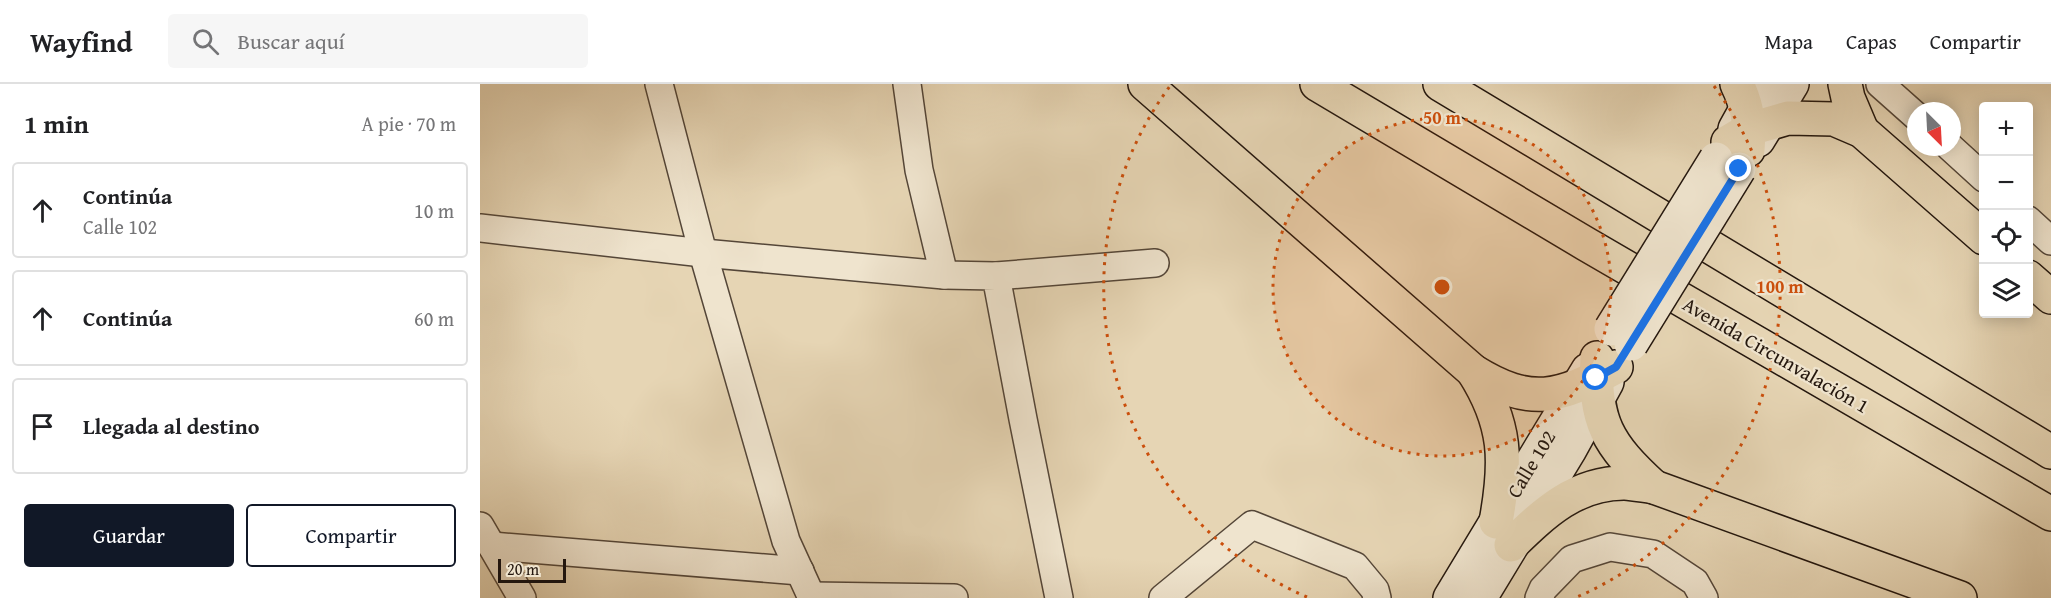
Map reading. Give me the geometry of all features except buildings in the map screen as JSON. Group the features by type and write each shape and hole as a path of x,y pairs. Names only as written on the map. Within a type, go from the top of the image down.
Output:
{"main road":[{"path":"1145,84 1473,371 1492,383 1534,394 1556,394 1604,365"},
{"name":"Avenida Circunvalación 1","path":"1317,84 1586,244 2051,514"},
{"path":"1440,84 2051,452"},
{"name":"Calle 102","path":"1450,598 1503,534 1744,128 1792,84"},
{"path":"1845,84 1848,98 1862,131"},
{"path":"1744,128 1788,118 1834,120 1862,131 1979,234"},
{"path":"2033,281 2051,297"},
{"path":"1604,365 1601,417 1610,438 1627,462 1654,486"},
{"path":"1473,371 1495,411 1501,438 1503,534 1545,513 1569,497 1596,487 1625,483 1654,486 1960,598"},
{"name":"Calle 102","path":"1480,598 1503,534"}],"street":[{"path":"659,84 786,542 811,597 954,598"},
{"path":"907,84 919,170 944,275"},
{"path":"1880,84 1907,108"},
{"path":"1960,156 1979,174"},
{"path":"2033,225 2051,241"},
{"path":"480,228 704,253 944,275 996,276 1155,263"},
{"path":"996,276 1059,598"},
{"path":"1163,598 1252,525 1355,566 1375,590 1377,598"},
{"path":"486,536 800,571"},
{"path":"486,536 522,598"},
{"path":"1539,598 1544,589 1572,559 1610,547 1653,554 1695,582 1704,598"}],"route":[{"path":"1596,378 1616,367 1739,169"}]}
